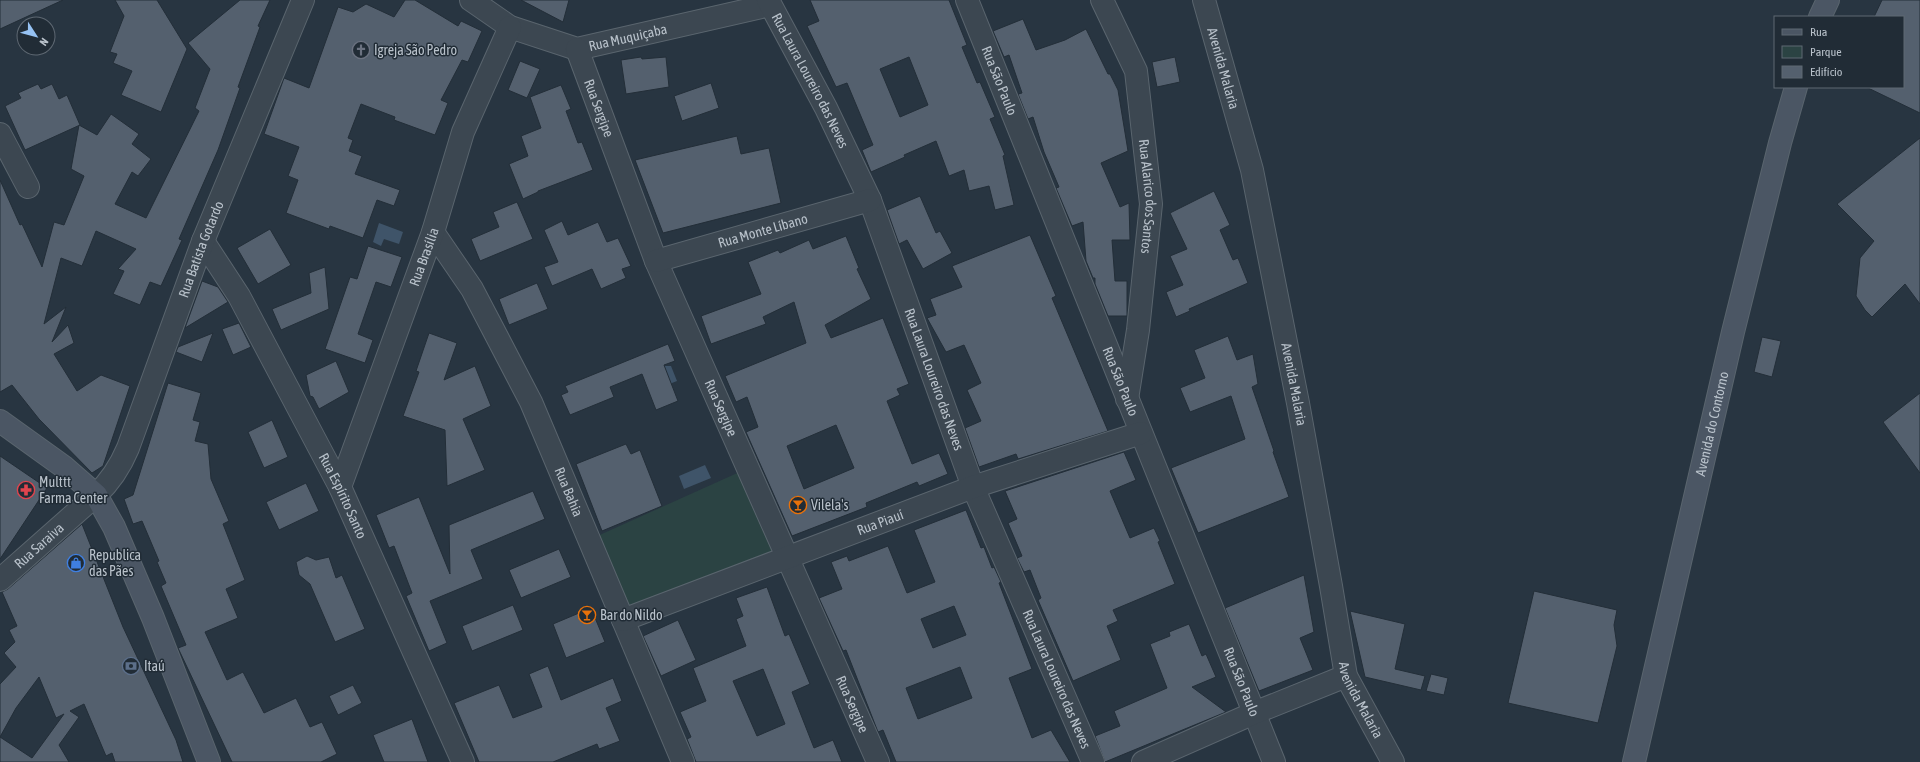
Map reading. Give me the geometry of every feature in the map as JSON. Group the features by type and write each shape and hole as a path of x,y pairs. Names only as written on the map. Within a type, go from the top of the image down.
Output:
{"main road":[{"path":"1820,16 1828,0"},
{"name":"Avenida do Contorno","path":"1634,762 1733,332 1780,143 1796,88"},
{"path":"0,421 64,467 96,494 120,541 153,618 209,762"}],"street":[{"name":"Rua Batista Gotardo","path":"96,494 109,483 123,460 203,240 302,0"},
{"name":"Rua Muquiçaba","path":"471,0 510,27 577,49 769,3"},
{"name":"Rua São Paulo","path":"967,0 1274,762"},
{"name":"Rua Alarico dos Santos","path":"1102,0 1136,71 1151,204 1138,330 1127,399"},
{"name":"Avenida Malaria","path":"1204,0 1252,170 1332,586 1346,676 1393,762"},
{"name":"Rua Laura Loureiro das Neves","path":"769,3 826,108 870,200 973,487 1093,762"},
{"name":"Rua Brasília","path":"340,487 433,232 463,132 510,27"},
{"name":"Rua Sergipe","path":"577,49 656,261 878,762"},
{"path":"0,134 28,187"},
{"name":"Rua Monte Líbano","path":"656,261 870,200"},
{"name":"Rua Bahia","path":"433,232 472,289 530,402 623,620 677,759"},
{"name":"Rua Espírito Santo","path":"203,240 239,296 340,487 463,762"},
{"name":"Rua Piauí","path":"623,620 973,487 1141,433"},
{"name":"Rua Saraiva","path":"0,580 96,494"},
{"path":"1143,762 1254,713 1346,676"}],"green space":[{"path":"744,470 783,554 626,615 593,538"}],"water":[{"path":"379,223 403,232 399,244 384,239 381,246 373,242"},
{"path":"665,366 671,366 677,381 649,392 660,370"},
{"path":"705,465 711,478 684,489 679,476"}],"building":[{"path":"0,0 63,0 28,16 16,16 16,22 0,29"},
{"path":"115,0 157,0 187,49 161,112 121,95 132,71 113,63 117,54 110,52 124,16"},
{"path":"240,0 270,0 258,26 260,27 238,87 240,88 218,150 179,239 182,240 161,286 150,282 140,305 113,294 124,271 118,269 136,249 96,231 82,266 61,258 44,324 66,307 52,342 68,325 74,343 54,354 77,391 101,375 130,386 103,466 92,473 39,419 12,385 0,392 0,180 20,225 22,224 42,267 54,222 64,225 84,176 71,169 79,125 97,135 111,114 139,134 132,144 151,159 138,176 132,172 115,204 146,218 199,111 195,108 210,69 188,43"},
{"path":"405,0 415,0 458,26 461,21 482,31 468,62 462,60 441,100 448,103 435,135 394,120 395,117 361,104 348,138 353,140 349,151 362,156 355,174 400,190 394,206 377,200 363,238 330,226 329,229 286,213 298,180 288,176 299,147 264,134 284,78 309,88 338,7 353,12 366,4 394,17"},
{"path":"521,0 569,0 563,22"},
{"path":"810,0 949,0 967,45 962,47 977,83 980,82 995,117 990,119 1005,155 1003,156 1014,205 995,210 989,186 969,191 964,170 949,176 936,141 871,172 862,150 873,145 847,83 836,87 807,26 819,21","holes":["909,57 928,105 900,117 880,69"]},
{"path":"1882,0 1920,0 1920,113 1868,88 1904,88 1904,16 1874,16"},
{"path":"1023,19 1036,50 1065,40 1086,29 1108,74 1110,74 1118,90 1128,151 1101,163 1120,207 1129,203 1130,240 1112,240 1115,281 1127,281 1127,316 1108,316 1095,284 1095,278 1093,278 1086,261 1083,222 1072,226 1056,188 1059,187 1044,152 1033,117 1028,119 1018,94 1022,93 1009,55 1004,57 993,31"},
{"path":"641,57 642,59 666,57 669,87 626,94 621,60"},
{"path":"1175,57 1180,82 1157,87 1152,62"},
{"path":"520,61 540,69 527,98 508,90"},
{"path":"711,83 719,108 682,121 674,96"},
{"path":"38,84 41,89 52,84 59,99 67,95 80,125 25,150 5,106 21,98 18,93"},
{"path":"561,85 571,109 566,111 578,143 582,142 593,170 538,191 523,199 509,164 528,156 521,136 541,128 530,97"},
{"path":"737,136 741,154 769,148 781,203 663,233 635,160"},
{"path":"1920,138 1920,304 1905,284 1872,317 1865,310 1856,296 1860,258 1874,241 1837,204"},
{"path":"1214,191 1230,225 1220,230 1233,260 1238,258 1248,283 1189,309 1190,311 1176,317 1166,292 1183,285 1170,256 1187,249 1170,213"},
{"path":"920,196 936,233 940,231 952,253 923,269 907,240 899,244 887,210"},
{"path":"517,202 533,239 480,261 471,239 499,227 493,212"},
{"path":"562,221 568,235 598,222 607,242 618,238 631,266 622,269 626,278 601,289 592,269 552,286 544,267 558,262 544,230"},
{"path":"270,229 291,265 258,284 237,248"},
{"path":"1030,235 1056,296 1052,298 1108,431 1018,459 1016,454 979,467 965,428 981,421 967,390 981,383 964,345 946,352 927,318 936,315 930,299 962,287 952,266"},
{"path":"846,236 859,268 857,269 871,299 825,325 831,338 883,318 909,384 897,389 900,395 887,401 912,464 939,453 948,474 919,486 917,482 866,503 867,507 792,536 746,432 758,427 747,397 736,402 725,376 806,343 794,302 763,317 766,324 711,344 701,316 761,294 748,262 778,250 780,253 809,240 813,249","holes":["836,425 854,468 804,489 787,446"]},
{"path":"368,246 402,257 391,287 376,282 358,334 373,340 365,363 325,349 350,277 357,279"},
{"path":"325,267 329,309 281,330 272,309 311,293 309,273"},
{"path":"202,281 218,287 228,302 185,328"},
{"path":"537,283 548,309 509,325 499,299"},
{"path":"239,323 251,347 233,355 222,329"},
{"path":"213,333 202,362 176,352 178,347"},
{"path":"429,333 457,343 444,380 475,366 491,406 463,419 485,470 447,486 445,430 403,416 419,372 416,371"},
{"path":"1228,336 1237,360 1253,354 1258,384 1252,387 1289,497 1198,533 1171,468 1245,439 1231,396 1190,412 1180,388 1205,378 1194,350"},
{"path":"1762,337 1781,341 1772,377 1754,372"},
{"path":"668,344 675,361 664,365 678,401 656,410 642,374 610,387 614,397 570,415 561,395 568,392 565,386"},
{"path":"336,361 349,392 319,409 313,397 310,396 306,375"},
{"path":"168,383 201,393 193,420 200,422 195,441 208,444 211,479 229,521 223,524 245,580 226,589 238,618 205,632 227,680 243,672 264,713 296,698 310,727 322,722 337,754 321,762 232,762 178,648 186,645 161,586 166,583 157,562 159,561 142,521 133,524 124,499 133,495"},
{"path":"1920,393 1920,473 1883,422"},
{"path":"272,420 288,457 264,468 248,432"},
{"path":"626,444 631,454 640,450 662,506 602,531 576,464"},
{"path":"1124,452 1136,480 1110,491 1130,538 1154,528 1175,584 1113,610 1118,621 1107,626 1121,660 1073,681 1038,600 1041,598 1030,570 1024,572 1017,558 1022,556 1008,523 1017,519 1005,491"},
{"path":"0,456 47,488 0,559"},
{"path":"306,483 319,511 279,530 266,502"},
{"path":"533,491 545,519 471,550 483,579 430,601 447,643 429,651 406,596 412,593 394,546 389,548 376,515 419,497 450,574 449,525"},
{"path":"966,510 981,548 984,547 992,568 994,567 1001,582 999,583 1032,669 1009,678 1032,738 1051,730 1070,762 896,762 883,730 878,732 846,650 843,651 819,598 842,589 831,562 847,556 849,561 888,546 907,593 935,582 914,530","holes":["954,606 966,635 933,648 921,619","960,667 972,698 918,719 906,688"]},
{"path":"82,524 123,627 176,740 183,762 115,762 112,753 106,756 84,704 70,711 79,717 59,745 69,762 0,762 0,684 16,667 4,653 15,642 9,630 17,626 2,592 8,589","holes":["39,677 56,718 64,714 32,758 0,737 16,708"]},
{"path":"559,549 571,577 521,598 509,570"},
{"path":"307,556 316,560 329,557 336,578 342,575 365,629 335,642 310,584 299,575 296,562"},
{"path":"1304,575 1314,632 1300,638 1313,670 1259,691 1225,608"},
{"path":"767,587 785,636 789,634 810,684 792,692 814,748 833,740 842,762 696,762 687,739 691,737 680,712 706,701 693,668 746,646 736,619 743,616 736,598","holes":["763,669 785,724 757,736 733,681"]},
{"path":"1534,591 1617,610 1614,625 1617,646 1598,723 1508,703"},
{"path":"513,605 523,630 472,651 462,626"},
{"path":"591,608 605,642 566,658 553,624"},
{"path":"1350,611 1405,624 1395,669 1425,676 1421,690 1365,677"},
{"path":"678,620 696,660 661,676 643,636"},
{"path":"1189,624 1202,656 1206,654 1216,677 1192,687 1226,712 1105,762 1095,736 1120,726 1114,711 1167,688 1150,644 1170,636 1169,632"},
{"path":"548,666 561,700 613,678 622,701 606,708 620,741 599,749 597,744 553,762 479,762 454,703 499,685 513,718 542,707 529,674"},
{"path":"1431,674 1448,678 1444,695 1426,691"},
{"path":"353,685 362,703 338,715 329,696"},
{"path":"412,719 428,762 384,762 373,735"}],"place":[{"name":"Igreja São Pedro","path":"361,50"},
{"name":"Multtt Farma Center","path":"26,490"},
{"name":"Vilela's","path":"798,505"},
{"name":"Republica das Pães","path":"76,563"},
{"name":"Bar do Nildo","path":"587,615"},
{"name":"Itaú","path":"131,666"}]}
